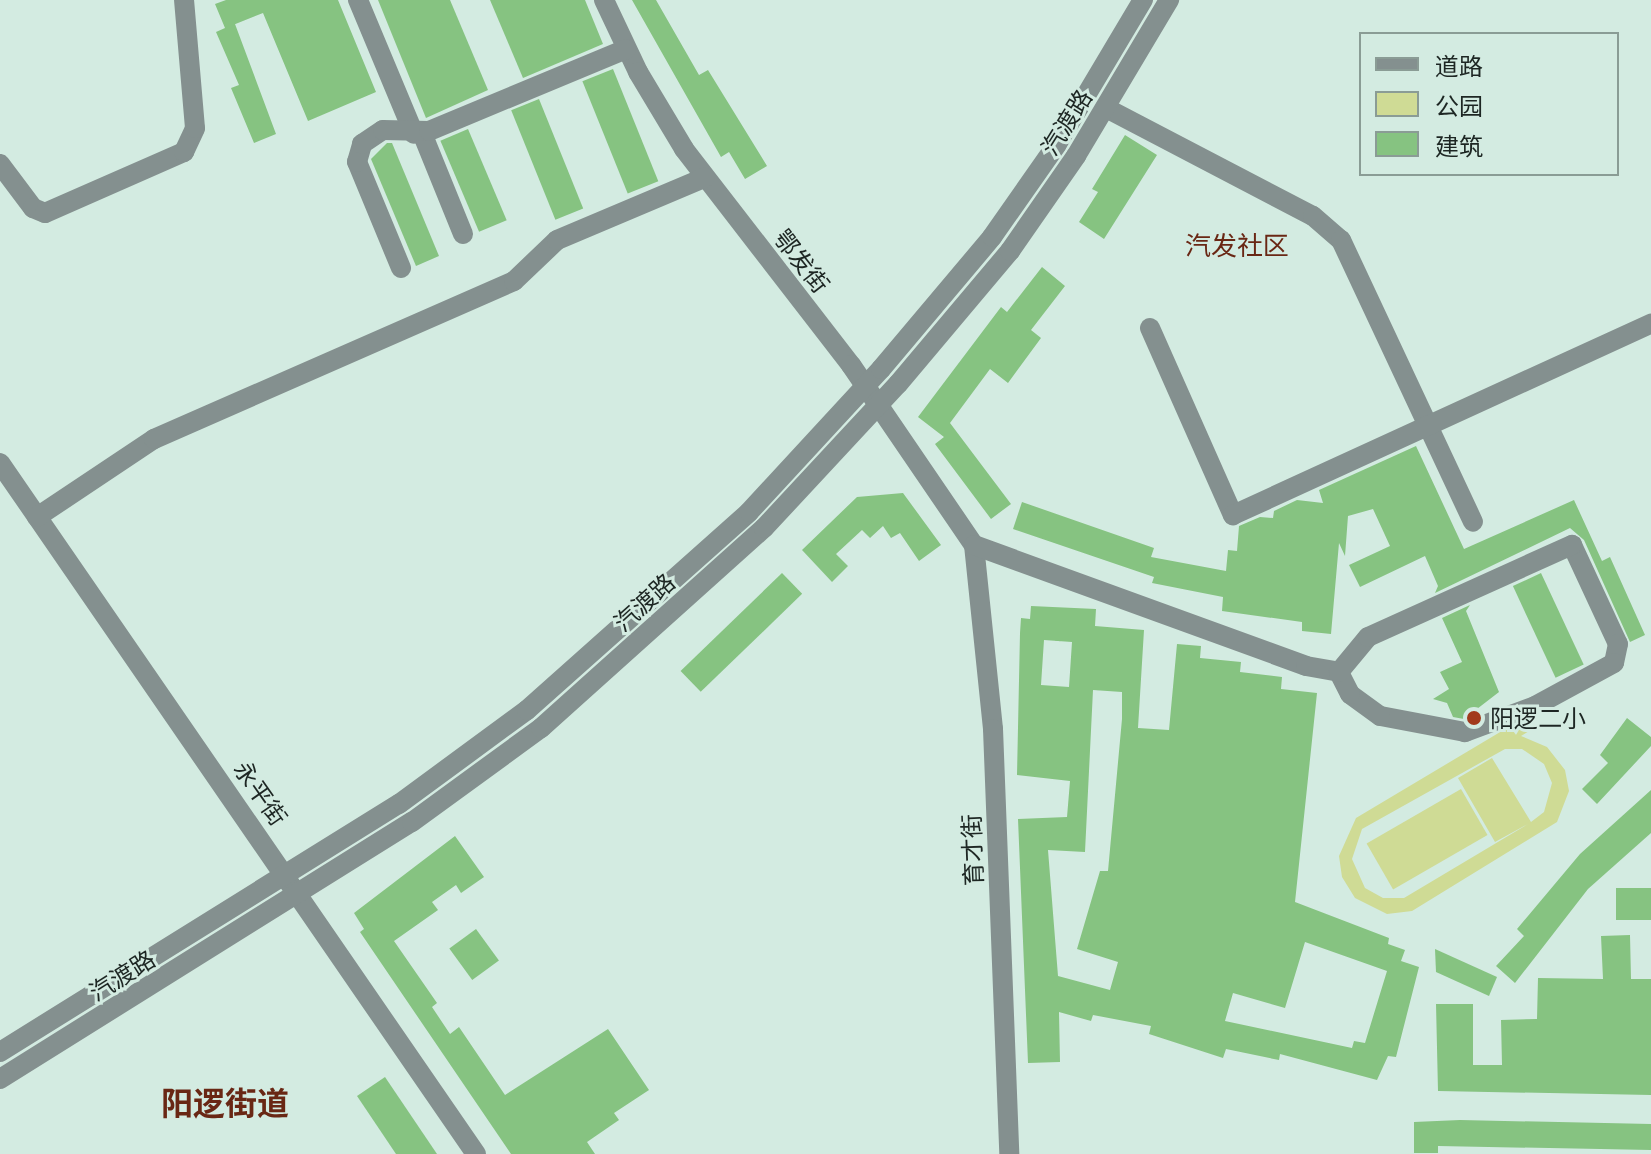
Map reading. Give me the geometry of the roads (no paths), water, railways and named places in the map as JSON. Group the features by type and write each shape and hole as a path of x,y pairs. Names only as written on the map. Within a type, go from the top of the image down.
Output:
{"street":[{"path":"0,164 33,208 45,213 184,152 195,128 184,0"},
{"path":"358,0 463,234"},
{"name":"鄂发街","path":"604,0 626,49 704,178 879,405 974,545"},
{"name":"汽渡路","path":"0,1052 288,877 527,710 749,512 865,386 1025,191 1143,0"},
{"name":"汽渡路","path":"0,1079 301,896 541,728 764,528 879,405 1010,251 1106,108 1169,0"},
{"path":"401,268 357,156 374,133 391,129 418,133 626,49"},
{"path":"1106,108 1330,228 1341,240 1473,522"},
{"path":"37,517 154,439 514,281 557,240 704,178"},
{"path":"1150,328 1233,515 1651,324"},
{"name":"永平街","path":"0,463 476,1154"},
{"path":"974,545 1306,666 1339,672"},
{"name":"育才街","path":"974,545 993,729 1009,1154"},
{"path":"1572,545 1619,649 1614,663 1535,706 1465,732 1441,731 1368,711 1350,694 1339,672 1368,637 1572,545"}],"place":[{"name":"阳逻二小","path":"1474,718"}],"district":[{"name":"汽发社区","path":"1237,245"},
{"name":"阳逻街道","path":"225,1102"}]}
